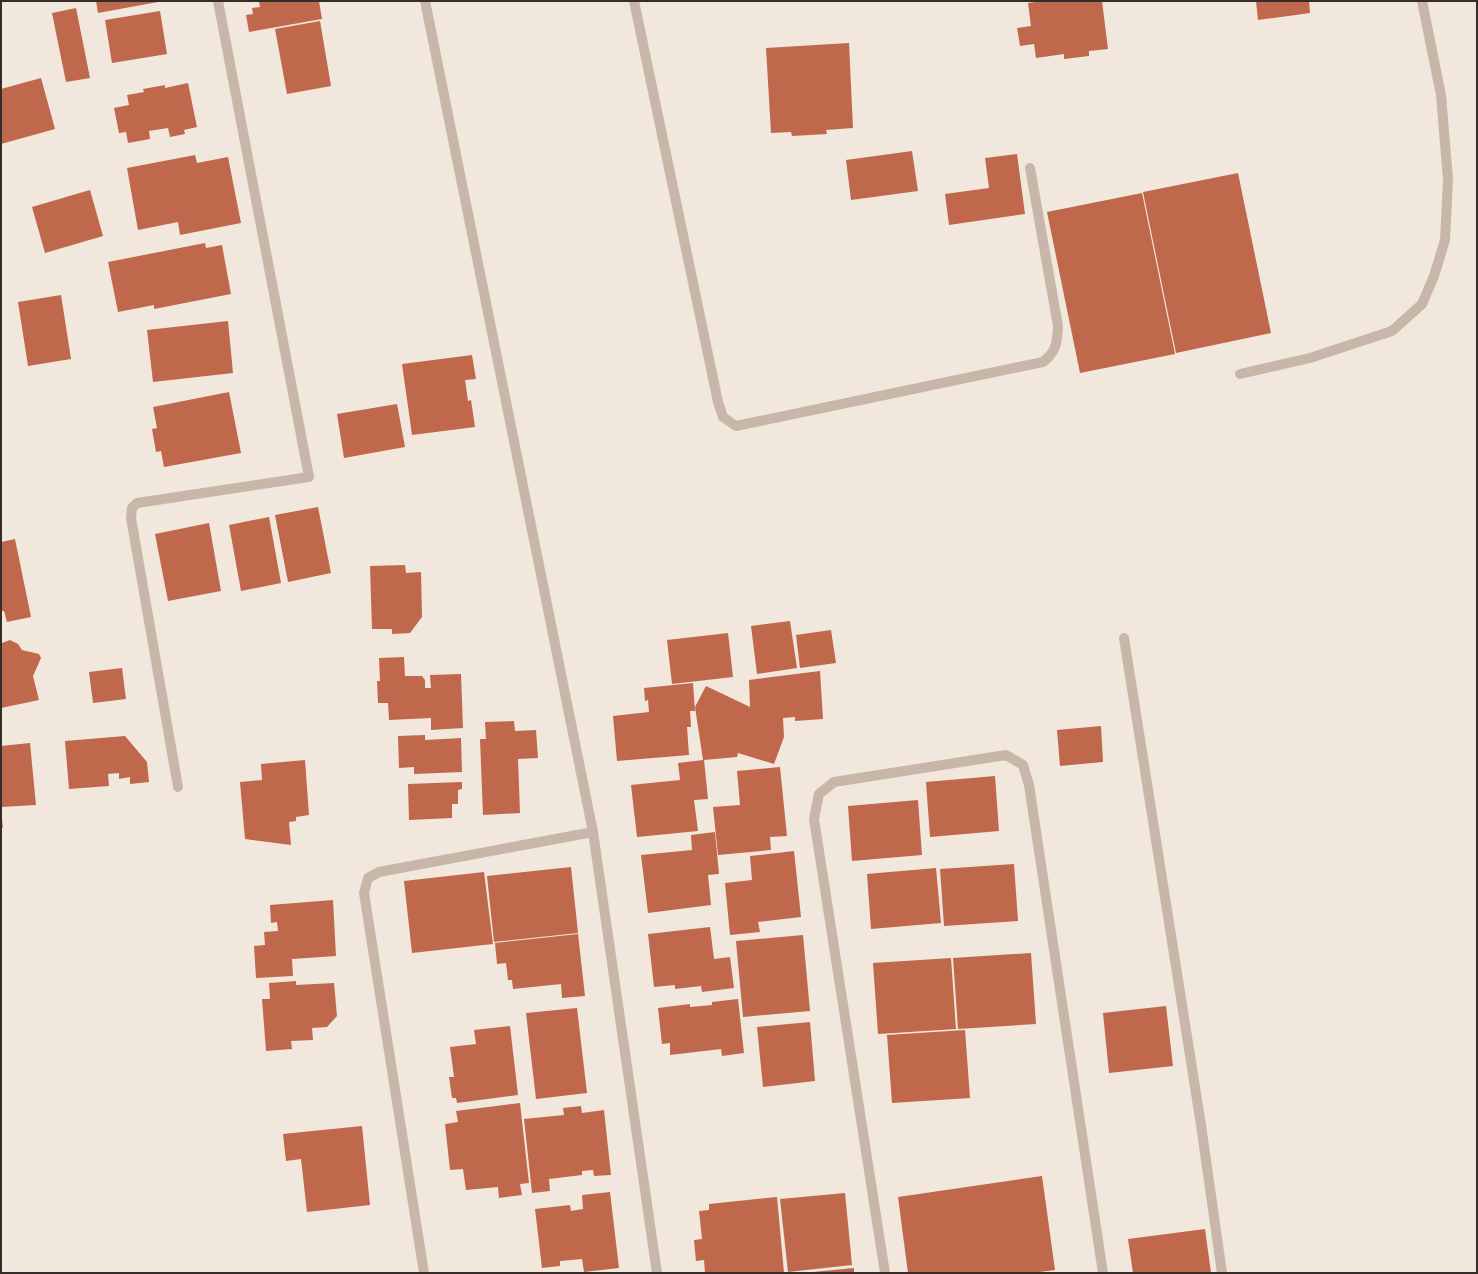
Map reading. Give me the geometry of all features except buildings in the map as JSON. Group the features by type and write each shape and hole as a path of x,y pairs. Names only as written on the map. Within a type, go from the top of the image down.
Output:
{"street":[{"path":"178,787 131,518 132,508 137,503 309,477 218,1"},
{"path":"425,1 594,832 657,1273"},
{"path":"634,1 718,402 723,417 736,426 1043,362 1052,355 1057,344 1058,326 1030,168"},
{"path":"1240,374 1310,358 1392,331 1422,304 1434,276 1444,240 1448,180 1441,95 1422,1"},
{"path":"1124,638 1201,1125 1222,1273"},
{"path":"885,1273 814,819 819,794 834,782 1006,755 1023,765 1029,785 1103,1273"},
{"path":"424,1273 364,894 368,878 379,872 594,832"}]}
